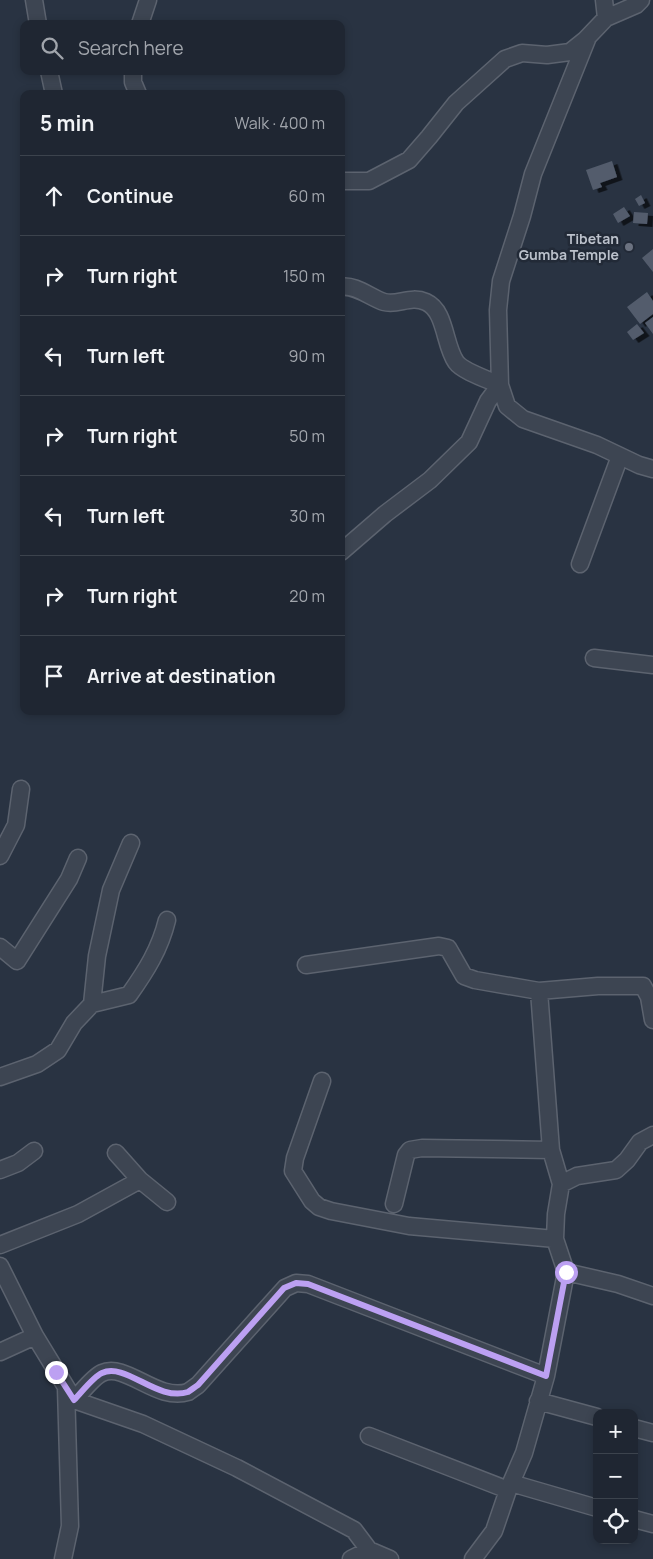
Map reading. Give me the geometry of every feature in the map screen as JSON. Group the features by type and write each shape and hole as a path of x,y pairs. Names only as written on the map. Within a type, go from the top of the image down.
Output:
{"street":[{"path":"34,0 37,20"},
{"path":"141,20 148,0"},
{"path":"604,0 606,18"},
{"path":"345,181 369,182 409,160 456,103 505,59 522,53 547,55 570,52 606,18 636,4 640,0"},
{"path":"588,37 533,174 501,281 498,310 500,385 507,406 523,419 653,469"},
{"path":"50,75 53,90"},
{"path":"133,75 133,82 136,90"},
{"path":"345,287 386,302 411,299 425,302 435,308 456,363 464,369 500,385"},
{"path":"345,549 385,514 430,480 469,442 488,400 500,385"},
{"path":"580,564 620,456"},
{"path":"594,658 653,665"},
{"path":"0,856 16,825 21,789"},
{"path":"92,1004 97,956 111,890 131,843"},
{"path":"0,947 17,961 69,879 78,858"},
{"path":"0,1077 37,1064 58,1050 74,1023 92,1004 129,995 156,954 167,920"},
{"path":"306,965 439,946 448,948 464,976 475,980 539,991 598,986 643,986 649,997 653,1020"},
{"path":"473,1559 494,1531 524,1453 546,1376 566,1272 555,1239 556,1214 561,1184 551,1150 539,991"},
{"path":"322,1081 295,1158 293,1170 312,1201 319,1207 330,1211 409,1226 555,1239"},
{"path":"561,1184 577,1176 616,1170 627,1160 640,1142 653,1135"},
{"path":"394,1204 406,1155 410,1150 422,1148 551,1150"},
{"path":"0,1170 18,1163 34,1151"},
{"path":"116,1153 140,1180 167,1202"},
{"path":"0,1245 78,1214 140,1180"},
{"path":"0,1266 35,1336 70,1394 70,1526 64,1559"},
{"path":"566,1272 618,1284 653,1296"},
{"path":"70,1394 100,1373 108,1371 119,1371 171,1393 188,1392 198,1385 284,1288 296,1283 308,1284 546,1376"},
{"path":"0,1352 35,1336"},
{"path":"70,1394 143,1424 237,1468 354,1530 369,1550 390,1559"},
{"path":"538,1401 593,1417"},
{"path":"638,1429 653,1433"},
{"path":"369,1436 510,1487 593,1507"},
{"path":"638,1520 653,1524"},
{"path":"351,1559 369,1550"}],"building":[{"path":"612,161 617,177 600,183 602,187 593,190 586,170"},
{"path":"641,195 645,203 639,206 635,199"},
{"path":"624,207 630,216 618,223 613,214"},
{"path":"634,212 648,213 647,224 633,223"},
{"path":"653,249 653,272 642,258"},
{"path":"647,292 653,301 653,314 640,324 627,307"},
{"path":"653,317 653,334 645,323"},
{"path":"637,324 644,333 633,340 627,332"}],"place":[{"name":"Tibetan Gumba Temple","path":"629,247"}],"route":[{"path":"56,1372 74,1400 100,1373 108,1371 119,1371 156,1389 171,1393 188,1392 198,1385 284,1288 296,1283 308,1284 546,1376 566,1272"}]}
